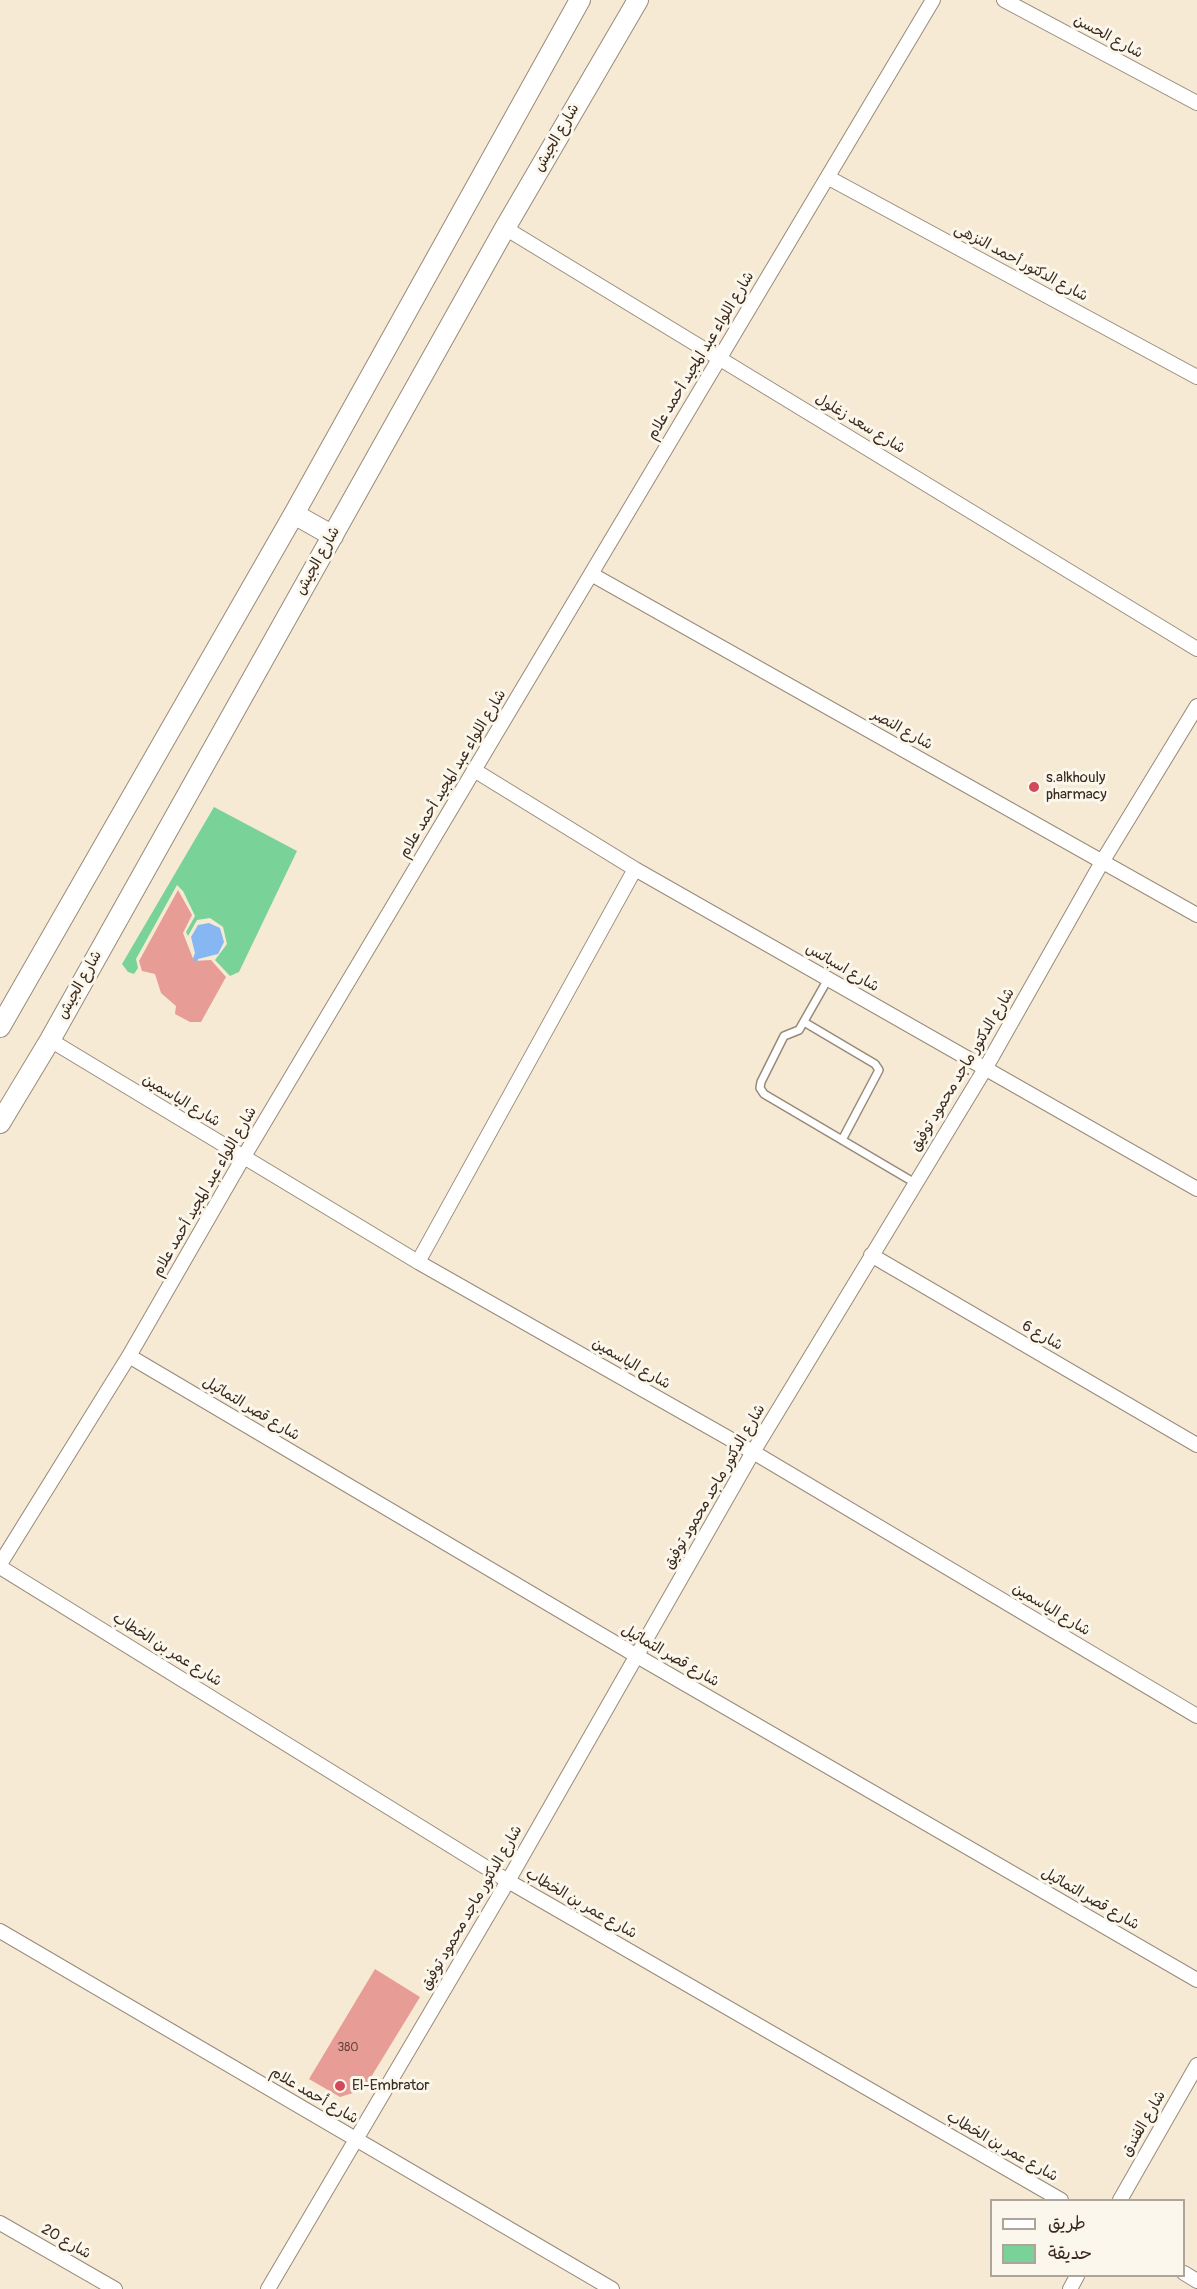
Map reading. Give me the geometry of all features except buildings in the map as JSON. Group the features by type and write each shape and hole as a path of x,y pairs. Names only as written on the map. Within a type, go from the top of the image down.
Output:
{"street":[{"path":"0,1027 294,514 580,0"},
{"name":"شارع الجيش","path":"0,1123 50,1040 505,228 638,0"},
{"name":"شارع اللواء عبد المجيد أحمد علام","path":"0,1565 129,1356 243,1158 933,0"},
{"name":"شارع الحسن","path":"1004,0 1197,103"},
{"name":"شارع الدكتور أحمد النزهى","path":"829,178 1197,377"},
{"name":"شارع سعد زغلول","path":"505,228 1197,649"},
{"path":"294,514 333,536"},
{"name":"شارع النصر","path":"591,574 1197,915"},
{"name":"شارع الدكتور ماجد محمود توفيق","path":"268,2289 508,1881 753,1452 985,1069 1102,862 1197,706"},
{"name":"شارع اسباتس","path":"474,770 635,868 1197,1190"},
{"path":"418,1262 635,868"},
{"name":"شارع الياسمين","path":"50,1040 418,1262 753,1452 1197,1716"},
{"name":"شارع 6","path":"871,1255 1197,1445"},
{"name":"شارع قصر التماثيل","path":"129,1356 637,1656 1197,1980"},
{"name":"شارع عمر بن الخطاب","path":"0,1565 508,1881 1059,2199"},
{"name":"شارع أحمد علام","path":"0,1931 612,2289"},
{"name":"شارع الفندق","path":"1121,2199 1197,2065"},
{"name":"شارع 20","path":"0,2223 115,2289"}],"lane":[{"path":"828,979 797,1032 784,1036 760,1088 764,1094 915,1183"},
{"path":"804,1022 875,1064 879,1070 842,1140"}],"green space":[{"path":"214,807 297,851 239,972 230,976 215,960 227,944 223,927 210,918 197,920 188,936 186,932 195,916 183,891 177,885 136,959 138,968 134,974 128,972 122,964"}],"water":[{"path":"209,923 220,928 224,942 218,954 198,959 197,967 192,961 195,953 191,937 198,925"}],"place":[{"name":"s.alkhouly pharmacy","path":"1034,787"},
{"name":"El-Embrator","path":"340,2086"}]}
